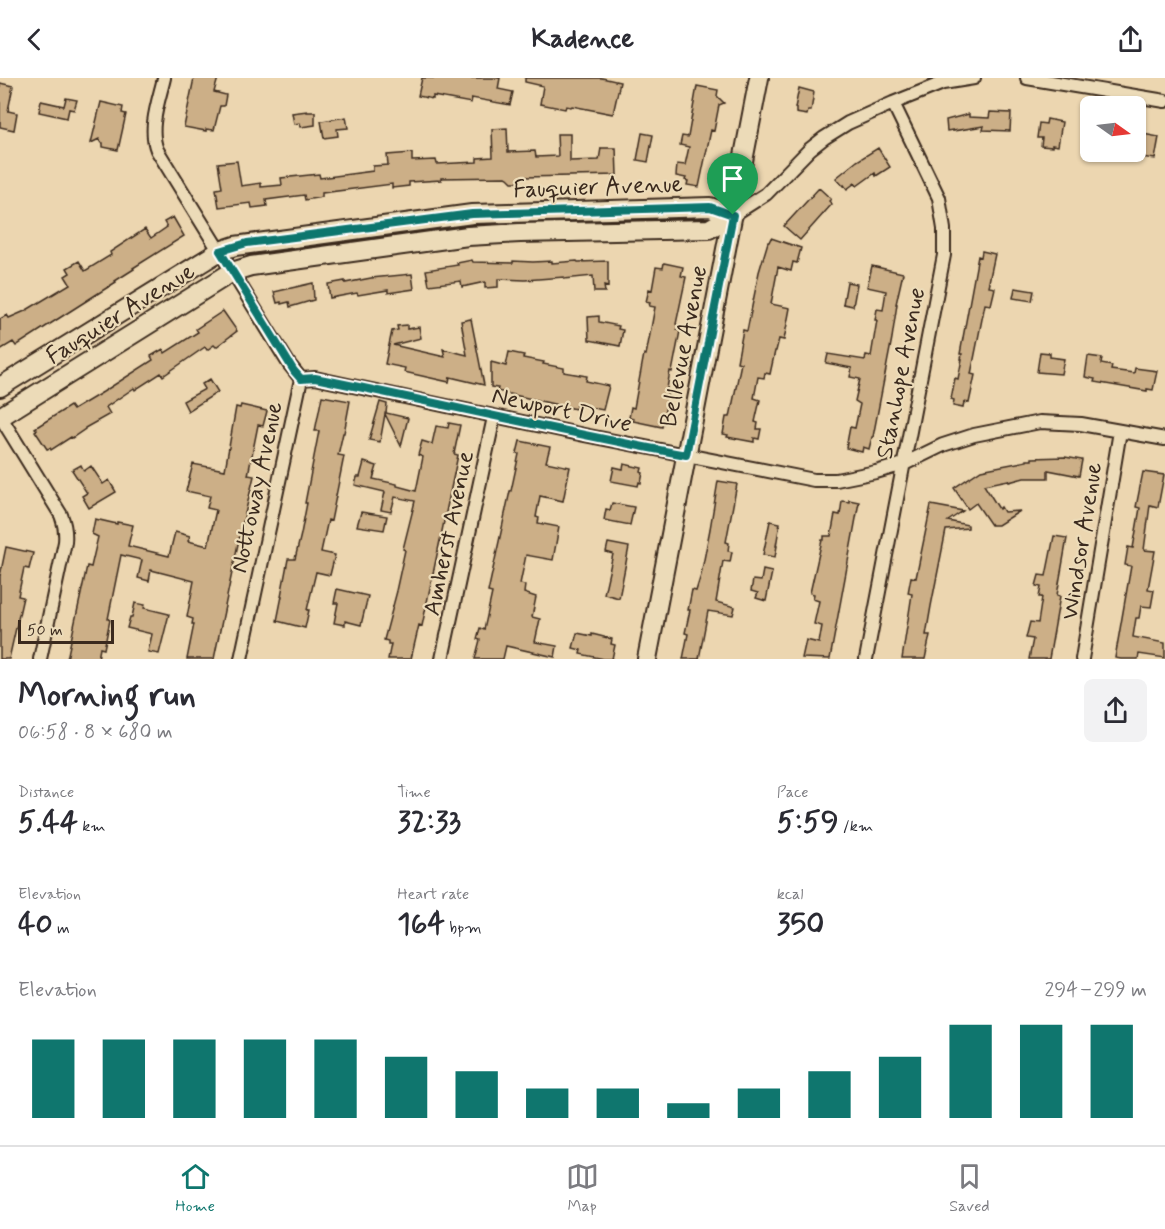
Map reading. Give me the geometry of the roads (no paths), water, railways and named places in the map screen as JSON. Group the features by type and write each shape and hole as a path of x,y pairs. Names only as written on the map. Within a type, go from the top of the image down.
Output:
{"street":[{"name":"Nottoway Avenue","path":"164,78 154,124 154,143 232,272 301,379 241,659"},
{"name":"Bellevue Avenue","path":"647,659 759,78"},
{"name":"Fauquier Avenue","path":"0,416 232,272 262,263 468,236 709,229 766,194 810,149 848,123 942,83 974,78"},
{"path":"1027,78 1165,101"},
{"name":"Stanhope Avenue","path":"866,659 944,255 944,229 939,198 893,103"},
{"name":"Fauquier Avenue","path":"0,387 220,251 247,243 472,214 710,207 733,215"},
{"name":"Newport Drive","path":"301,379 315,378 494,417 825,481 853,477 904,464 943,445 974,435 1040,422 1072,423 1165,439"},
{"path":"0,416 65,524 66,532 40,659"},
{"name":"Amherst Avenue","path":"442,659 494,417"},
{"name":"Windsor Avenue","path":"1083,659 1120,431"}]}
